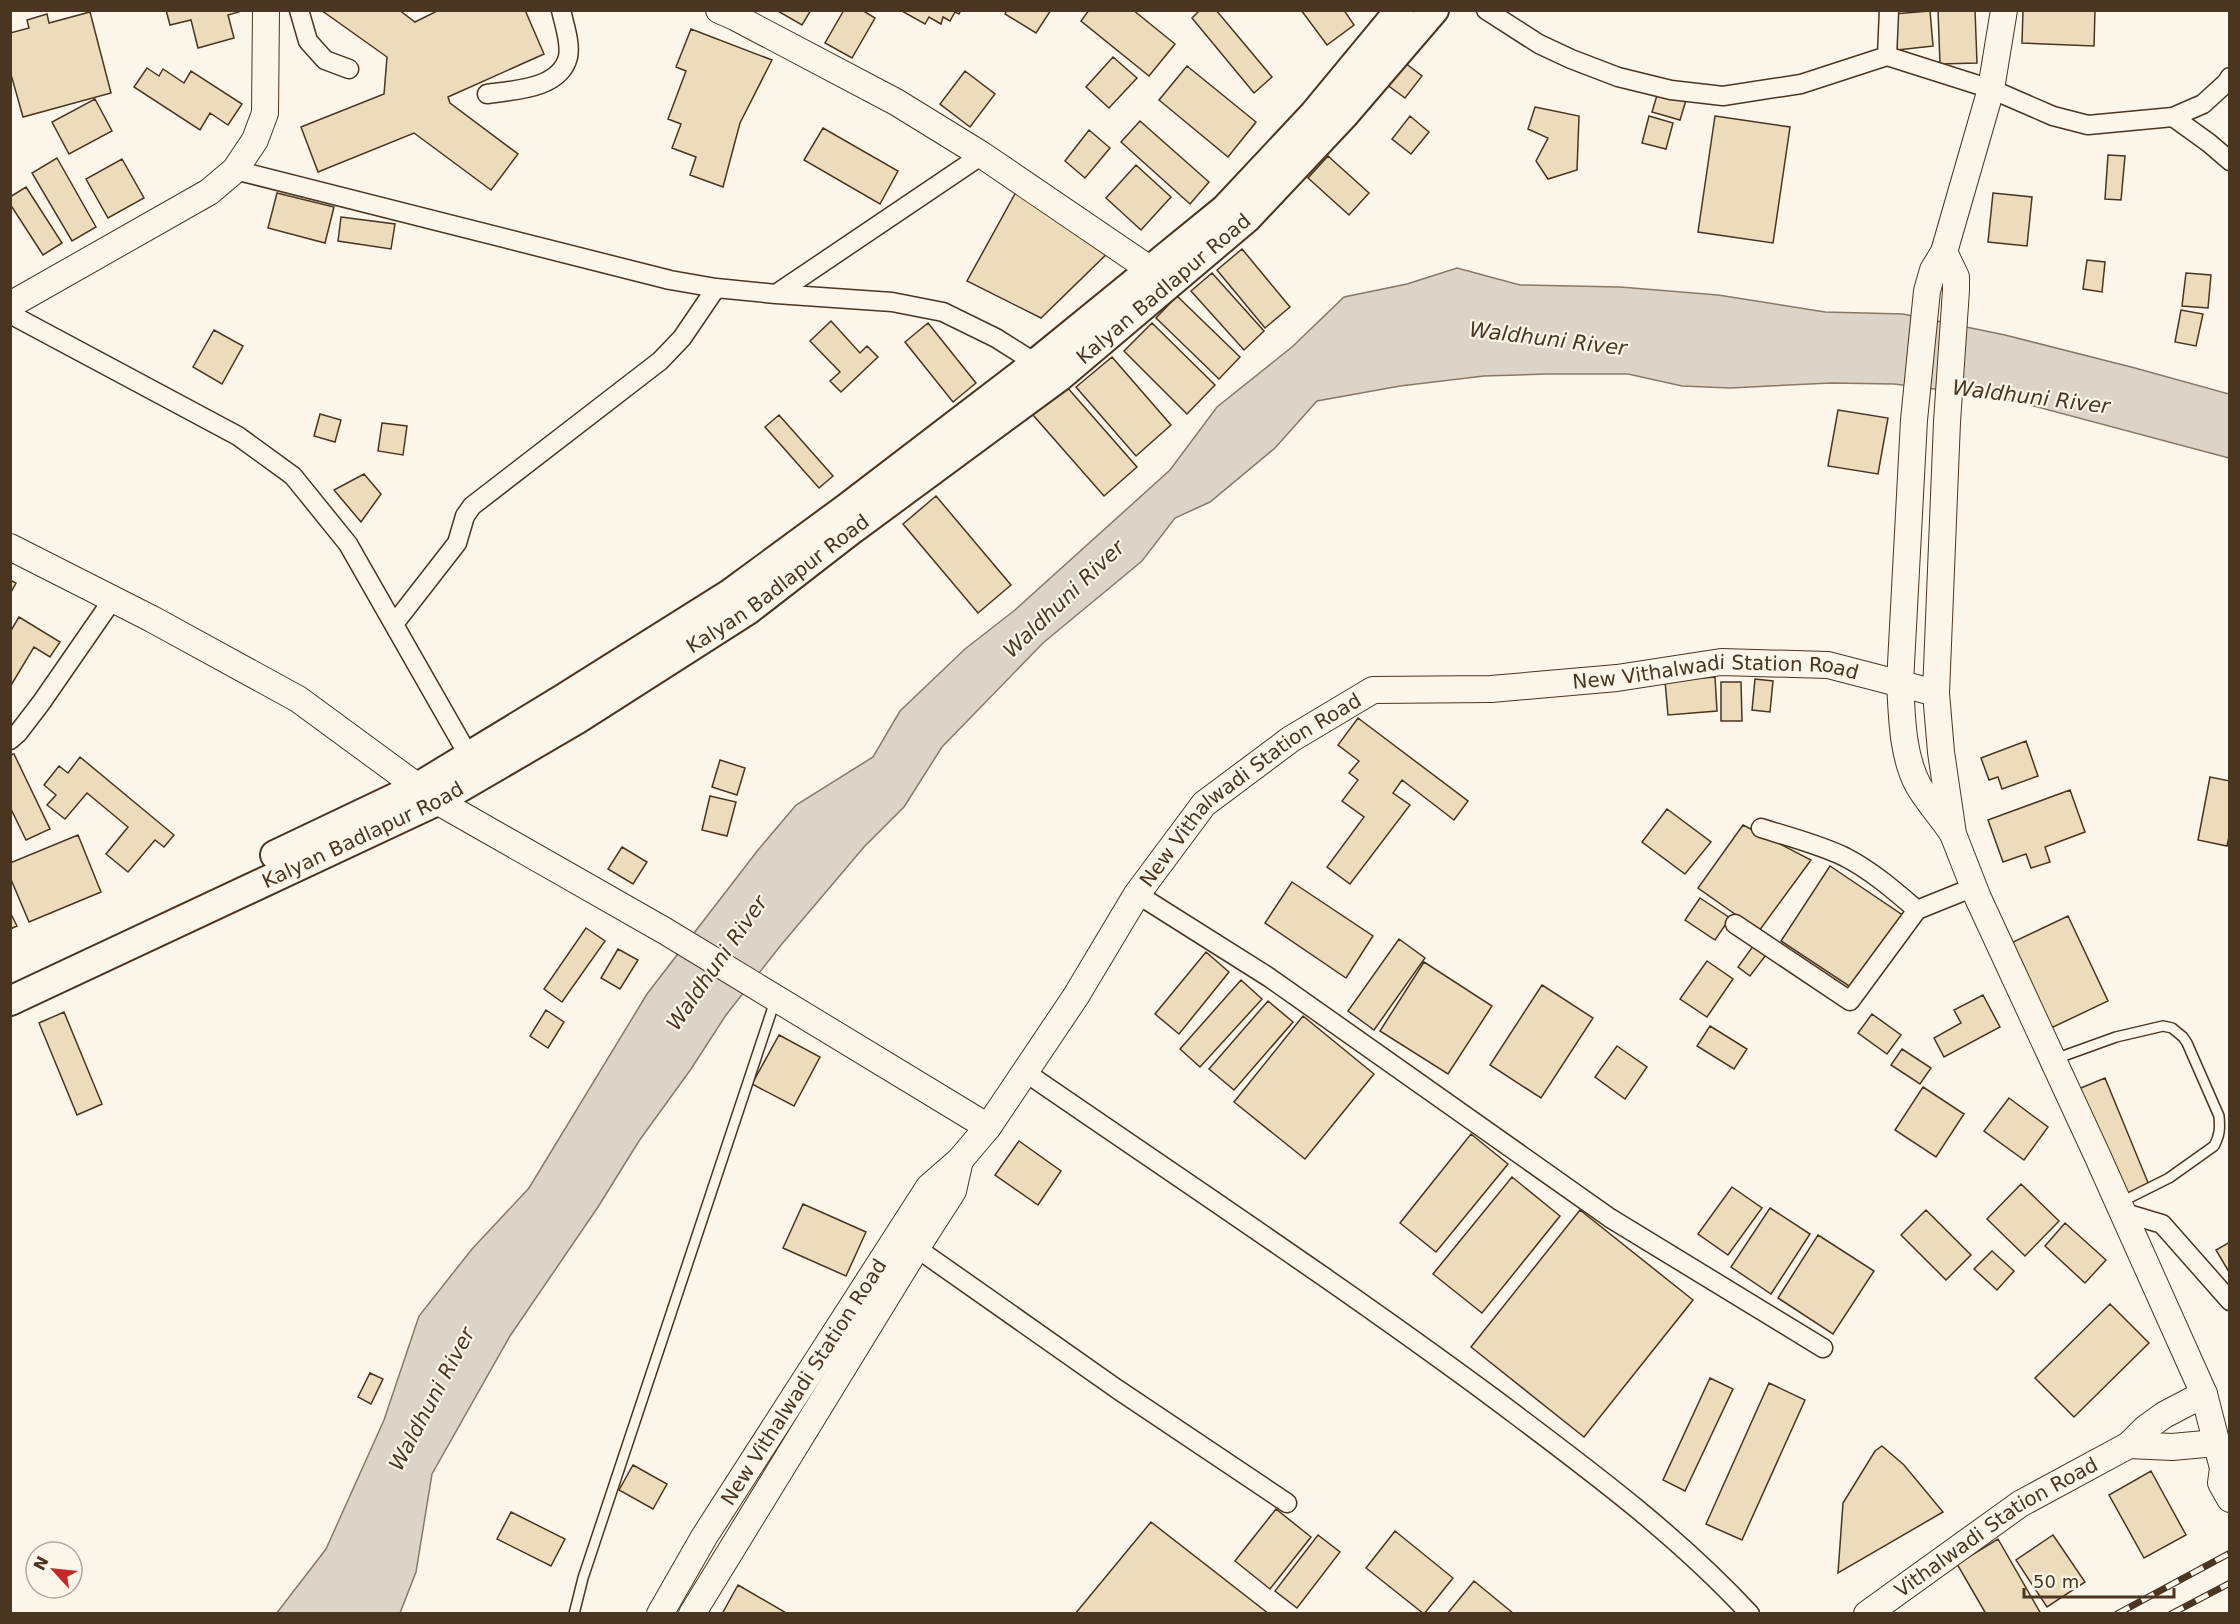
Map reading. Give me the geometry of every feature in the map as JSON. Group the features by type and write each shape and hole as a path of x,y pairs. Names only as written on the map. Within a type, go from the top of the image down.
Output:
{"main road":[{"name":"Kalyan Badlapur Road","path":"1161,276 1314,114 1400,10"},
{"name":"Kalyan Badlapur Road","path":"10,1001 428,794 474,767 576,720 748,610 850,531 1161,276 1246,218 1344,115 1434,10"},
{"name":"Kalyan Badlapur Road","path":"10,981 428,794"}],"street":[{"path":"10,305 208,192 235,170 255,140 265,113 266,10"},
{"path":"299,10 308,41 325,60 349,69"},
{"path":"488,94 537,87 556,76 568,57 567,38 561,10"},
{"path":"719,10 896,102 982,154 1161,276"},
{"path":"1486,10 1513,29 1571,59 1618,77 1671,90 1723,96 1801,84 1887,57 1991,89 2054,117 2088,125 2173,117 2204,104 2226,83 2229,77"},
{"path":"1887,57 1889,10"},
{"path":"1953,834 1918,784 1908,755 1902,721 1900,683 1914,420 1927,291 1933,270 1944,252 1991,89 2004,10"},
{"path":"2173,117 2209,142 2229,161"},
{"path":"776,294 982,154"},
{"path":"235,170 670,280 716,288 776,294 892,302 943,312 996,338 1047,370"},
{"path":"1944,252 1956,277 1956,290 1947,422 1936,693 1941,752 1953,834 1974,887 2204,1394 2216,1443 2226,1470 2221,1483 2229,1499"},
{"path":"394,624 457,543 465,516 472,506 660,361 682,338 716,288"},
{"path":"10,314 238,436 293,476 348,544 474,767"},
{"path":"10,547 113,599 297,699 428,794 665,931 988,1127"},
{"path":"10,740 41,703 113,599"},
{"name":"New Vithalwadi Station Road","path":"692,1614 796,1443 907,1241 929,1187 960,1161 988,1127 1076,996 1137,894 1204,804 1291,739 1373,690 1491,689 1617,678 1722,662 1828,664 1936,693"},
{"path":"1761,828 1808,842 1846,858 1893,888 1917,910"},
{"path":"1735,924 1850,1001 1917,910 1974,887"},
{"path":"1137,894 1270,978 1610,1218 1823,1348"},
{"path":"1025,1072 1445,1363 1550,1441 1666,1532 1750,1614"},
{"path":"2120,1208 2162,1224 2229,1301"},
{"path":"907,1241 1117,1389 1287,1503"},
{"name":"New Vithalwadi Station Road","path":"660,1614 704,1537 773,1430 907,1241"},
{"name":"Vithalwadi Station Road","path":"1867,1614 2020,1504 2129,1445 2146,1428 2164,1415 2204,1394"},
{"path":"773,1430 796,1443"},
{"path":"2129,1445 2172,1447 2216,1443"}],"lane":[{"path":"574,1614 770,995"},
{"path":"2053,1060 2116,1037 2163,1026 2178,1032 2187,1043 2219,1116 2218,1139 2214,1146 2169,1178 2120,1208"}],"water":[{"name":"Waldhuni River","path":"1457,268 1520,285 1620,287 1718,295 1825,312 1903,314 2005,335 2229,394 2229,458 2000,397 1894,384 1831,383 1730,388 1682,386 1628,374 1546,374 1484,376 1400,386 1317,401 1275,448 1210,502 1175,518 1142,561 1043,643 942,747 904,807 864,847 781,945 726,1015 691,1069 639,1141 598,1207 510,1336 432,1474 416,1572 400,1613 276,1614 326,1549 384,1420 419,1316 472,1249 529,1188 647,994 758,850 796,805 873,757 900,711 965,649 1015,610 1170,470 1217,407 1292,347 1344,297 1407,284"}],"building":[{"path":"166,10 239,10 239,12 228,15 234,38 198,48 191,20 170,25"},
{"path":"321,10 399,10 415,22 439,10 525,10 544,54 448,97 450,103 518,154 491,190 414,133 318,172 301,127 384,94 387,57"},
{"path":"776,10 811,10 802,25"},
{"path":"844,10 862,10 875,18 852,58 825,43"},
{"path":"900,10 961,10 959,14 955,12 950,21 943,17 941,24 929,17 925,24"},
{"path":"1007,10 1051,10 1036,33 1005,14"},
{"path":"1089,10 1133,10 1175,44 1149,76 1081,21"},
{"path":"1200,10 1216,10 1272,77 1254,93 1192,18"},
{"path":"1301,10 1344,10 1354,25 1327,45"},
{"path":"1938,10 1975,10 1977,63 1940,64"},
{"path":"2023,10 2095,10 2094,46 2022,43"},
{"path":"1930,11 1933,46 1897,50 1893,14"},
{"path":"90,12 111,93 23,117 10,71 10,33 29,28 27,20 47,14 49,23"},
{"path":"691,29 772,60 740,123 723,187 690,175 696,157 672,148 681,124 668,119 686,71 676,67"},
{"path":"1113,57 1137,78 1109,108 1086,87"},
{"path":"1400,59 1422,76 1405,98 1382,81"},
{"path":"1187,66 1256,122 1228,157 1159,100"},
{"path":"147,68 159,76 163,69 184,83 191,71 242,104 228,125 210,113 200,130 134,87"},
{"path":"965,71 995,94 970,127 940,104"},
{"path":"1658,92 1686,100 1680,120 1652,112"},
{"path":"95,99 112,131 69,154 52,122"},
{"path":"1535,107 1579,116 1577,170 1548,179 1536,161 1548,138 1528,129"},
{"path":"1410,116 1429,132 1411,154 1392,139"},
{"path":"1649,116 1673,123 1666,149 1642,143"},
{"path":"1715,116 1790,127 1773,243 1698,232"},
{"path":"1140,121 1209,182 1190,204 1121,142"},
{"path":"823,128 898,171 880,204 804,160"},
{"path":"1089,130 1110,148 1085,178 1065,161"},
{"path":"2108,155 2125,156 2121,200 2105,199"},
{"path":"1328,156 1369,193 1349,215 1308,178"},
{"path":"57,158 96,227 72,241 32,173"},
{"path":"122,159 144,198 108,218 86,179"},
{"path":"1136,165 1171,197 1141,230 1106,198"},
{"path":"26,187 62,243 43,255 10,204 10,197"},
{"path":"1016,192 1115,246 1041,318 967,281"},
{"path":"277,193 334,207 325,243 268,228"},
{"path":"1993,193 2032,197 2027,246 1988,242"},
{"path":"341,217 395,224 391,249 338,241"},
{"path":"1242,249 1290,307 1265,328 1217,270"},
{"path":"2087,260 2105,262 2102,292 2083,289"},
{"path":"1212,273 1264,331 1244,350 1191,291"},
{"path":"2186,273 2211,275 2208,308 2182,306"},
{"path":"1177,296 1240,357 1219,379 1156,318"},
{"path":"2181,310 2203,314 2196,346 2175,342"},
{"path":"831,321 860,353 867,346 878,357 841,392 830,381 840,372 810,341"},
{"path":"928,323 976,383 953,402 905,342"},
{"path":"1152,323 1215,385 1187,414 1124,351"},
{"path":"214,330 243,346 222,384 193,367"},
{"path":"1112,357 1171,425 1136,456 1076,387"},
{"path":"1066,386 1137,467 1104,496 1033,415"},
{"path":"1838,410 1888,418 1878,474 1828,466"},
{"path":"320,414 341,420 335,442 314,436"},
{"path":"779,415 833,476 819,488 765,427"},
{"path":"382,423 407,426 403,455 378,451"},
{"path":"364,474 381,494 361,522 334,490"},
{"path":"936,496 1011,585 978,613 903,524"},
{"path":"10,580 16,583 10,594"},
{"path":"19,617 60,642 50,657 34,647 10,687 10,632"},
{"path":"1715,677 1717,711 1668,715 1665,681"},
{"path":"1755,679 1773,681 1770,712 1752,710"},
{"path":"1721,682 1741,682 1742,721 1721,721"},
{"path":"1358,718 1468,801 1454,820 1402,780 1393,793 1410,805 1350,884 1327,867 1364,817 1342,801 1358,780 1349,773 1359,761 1338,745"},
{"path":"2026,741 2038,776 2002,789 1998,777 1989,780 1981,758"},
{"path":"14,754 50,829 26,840 10,807 10,755"},
{"path":"80,757 174,835 164,847 155,840 128,872 106,854 128,827 87,793 65,819 47,805 56,795 44,785 59,766 68,773"},
{"path":"720,760 745,768 737,795 712,787"},
{"path":"2210,777 2230,781 2230,832 2227,846 2198,840"},
{"path":"2070,790 2085,832 2045,847 2050,862 2031,868 2026,854 2003,862 1988,820"},
{"path":"710,796 736,802 727,836 702,830"},
{"path":"1667,809 1711,842 1685,874 1642,842"},
{"path":"1743,825 1811,860 1759,931 1698,888"},
{"path":"78,835 101,892 29,922 10,877 10,863"},
{"path":"622,847 647,862 633,884 608,869"},
{"path":"1830,866 1904,916 1855,990 1781,941"},
{"path":"1292,882 1373,936 1346,978 1265,923"},
{"path":"1700,898 1730,918 1715,940 1685,920"},
{"path":"10,912 17,926 10,929"},
{"path":"2068,916 2108,1001 2051,1028 2011,943"},
{"path":"586,928 605,941 562,1002 544,989"},
{"path":"1399,939 1425,958 1374,1030 1348,1011"},
{"path":"1756,942 1769,951 1750,976 1738,967"},
{"path":"618,949 638,960 620,989 601,978"},
{"path":"1206,952 1229,972 1179,1034 1155,1014"},
{"path":"1707,961 1733,979 1707,1017 1680,999"},
{"path":"1424,962 1492,1006 1448,1074 1380,1031"},
{"path":"1241,980 1262,999 1200,1067 1180,1049"},
{"path":"1542,985 1593,1018 1541,1098 1490,1065"},
{"path":"1983,995 2000,1027 1944,1057 1934,1038 1961,1023 1954,1010"},
{"path":"1268,1001 1293,1022 1234,1090 1209,1069"},
{"path":"546,1010 564,1022 548,1048 530,1036"},
{"path":"64,1012 102,1104 77,1115 39,1023"},
{"path":"1872,1014 1901,1035 1887,1054 1858,1033"},
{"path":"1303,1016 1374,1074 1305,1159 1234,1102"},
{"path":"1710,1026 1747,1049 1734,1069 1697,1046"},
{"path":"779,1035 820,1057 794,1106 752,1084"},
{"path":"1617,1046 1647,1067 1625,1099 1595,1077"},
{"path":"1902,1049 1931,1068 1920,1084 1891,1065"},
{"path":"2105,1078 2149,1185 2120,1198 2076,1090"},
{"path":"1923,1087 1964,1114 1936,1157 1895,1130"},
{"path":"2009,1098 2048,1127 2024,1160 1984,1131"},
{"path":"1471,1134 1508,1164 1436,1252 1400,1223"},
{"path":"1019,1141 1061,1171 1038,1205 995,1175"},
{"path":"1512,1177 1560,1216 1482,1313 1433,1274"},
{"path":"2021,1184 2059,1221 2025,1256 1987,1219"},
{"path":"1732,1187 1762,1208 1728,1255 1698,1234"},
{"path":"803,1204 866,1232 846,1276 783,1248"},
{"path":"1770,1208 1810,1234 1771,1294 1731,1267"},
{"path":"1580,1210 1693,1300 1584,1437 1471,1347"},
{"path":"1926,1210 1971,1255 1946,1280 1901,1235"},
{"path":"2065,1223 2106,1260 2085,1283 2045,1246"},
{"path":"1818,1235 1874,1271 1833,1334 1778,1298"},
{"path":"2230,1242 2230,1272 2229,1272 2216,1250"},
{"path":"1992,1251 2014,1271 1997,1290 1974,1269"},
{"path":"2110,1304 2149,1343 2074,1417 2035,1378"},
{"path":"370,1373 383,1379 371,1404 358,1397"},
{"path":"1710,1378 1733,1389 1685,1491 1663,1480"},
{"path":"1769,1383 1805,1400 1742,1540 1706,1524"},
{"path":"1882,1446 1904,1465 1943,1512 1838,1573 1843,1503 1875,1451"},
{"path":"633,1465 667,1484 653,1509 619,1490"},
{"path":"2151,1471 2186,1535 2144,1558 2109,1495"},
{"path":"1276,1509 1311,1537 1270,1589 1235,1561"},
{"path":"511,1512 565,1539 551,1566 497,1539"},
{"path":"1151,1522 1269,1614 1075,1614"},
{"path":"1395,1531 1453,1578 1424,1614 1366,1568"},
{"path":"1318,1535 1340,1552 1297,1608 1275,1591"},
{"path":"2053,1535 2085,1582 2047,1607 2016,1560"},
{"path":"1998,1539 2041,1614 1986,1614 1957,1564"},
{"path":"1474,1581 1514,1614 1447,1614"},
{"path":"738,1585 788,1614 722,1614"}],"railway":[{"path":"2117,1614 2230,1553"},
{"path":"2171,1614 2230,1583"}]}
